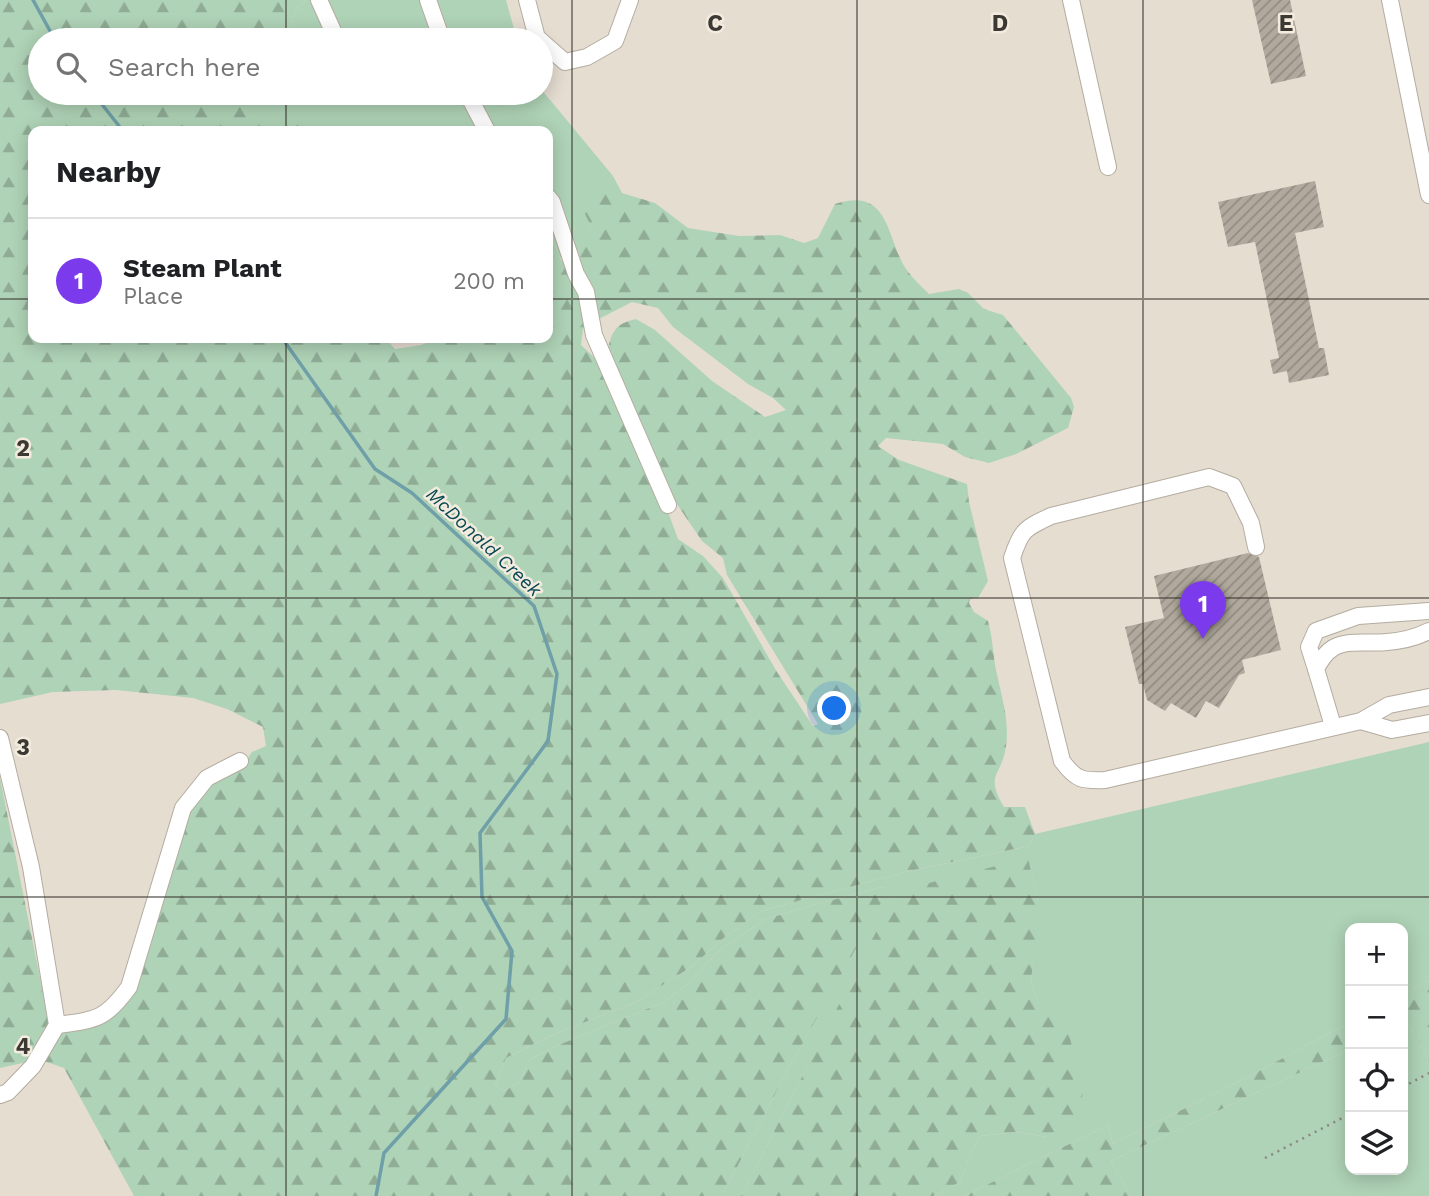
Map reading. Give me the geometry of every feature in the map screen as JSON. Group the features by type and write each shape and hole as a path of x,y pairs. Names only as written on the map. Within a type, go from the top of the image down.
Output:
{"street":[{"path":"319,0 332,28"},
{"path":"428,0 433,28"},
{"path":"527,0 535,28"},
{"path":"553,52 565,62 587,57 615,41 630,0"},
{"path":"1070,0 1108,167"},
{"path":"1390,0 1429,195"},
{"path":"473,105 484,126"},
{"path":"553,205 576,274 586,292 594,335 668,505"},
{"path":"1256,547 1251,523 1233,486 1209,477 1051,516 1028,526 1018,539 1012,558 1062,761 1072,774 1086,781 1105,780 1361,721 1389,705 1429,697"},
{"path":"1333,726 1309,647 1316,631 1358,616 1429,611"},
{"path":"1316,669 1321,659 1334,647 1412,638 1429,631"},
{"path":"1361,721 1392,730 1429,723"},
{"path":"0,738 31,867 57,1025 33,1066 8,1092 0,1095"},
{"path":"57,1025 90,1020 113,1009 130,987 183,808 206,778 240,761"}],"path":[{"path":"1408,1084 1429,1073"},
{"path":"1265,1158 1345,1117"}],"green space":[{"path":"0,0 306,0 297,8 290,28 28,28 28,105 248,105 251,117 292,120 315,126 28,126 28,343 390,343 395,349 426,343 553,343 553,241 581,296 587,322 583,329 581,345 597,360 667,509 678,539 703,556 723,578 777,672 813,726 818,724 727,575 723,558 702,541 668,491 607,352 613,334 618,326 636,319 655,330 712,381 765,417 786,410 673,327 658,308 632,302 597,320 574,236 593,230 582,208 613,176 622,193 655,203 688,228 739,236 780,235 804,243 818,238 835,204 852,200 865,202 875,207 882,216 903,264 929,294 959,289 968,293 984,309 1003,315 1071,398 1074,407 1068,428 1016,454 989,463 965,457 943,444 886,438 878,446 899,460 967,484 988,581 978,598 970,599 969,603 974,612 988,621 1007,725 1006,746 996,775 995,787 1004,807 1025,807 1035,834 1029,846 909,871 761,911 726,936 691,967 636,1002 550,1036 506,1058 495,1085 504,1091 519,1083 529,1060 556,1046 664,1002 685,986 720,950 764,920 882,887 889,889 785,1075 722,1196 134,1196 64,1068 41,1060 59,1029 117,1010 186,810 211,781 246,761 252,752 266,746 263,727 227,709 193,698 116,690 53,692 0,704"},
{"path":"306,0 506,0 514,28 290,28 297,8"},
{"path":"553,104 613,176 583,208 593,230 575,236 578,250 560,258 553,241 553,126 310,126 250,117 248,105"},
{"path":"1429,742 1429,980 1408,991 1408,923 1345,923 1345,1025 1244,1079 1113,1144 1108,1125 964,1196 933,1196 960,1182 969,1156 980,1136 1019,1132 1046,1137 1038,1004 1031,981 1038,902 1028,859 897,892 741,1196 722,1196 785,1075 888,889 882,887 764,920 720,950 685,986 664,1002 556,1046 529,1060 519,1083 504,1091 495,1085 506,1058 550,1036 636,1002 691,967 726,936 761,911 909,871 1029,846 1035,834"},
{"path":"0,778 49,1023 27,1062 0,1068"},
{"path":"1028,858 1038,902 1042,938 1034,953 1031,981 1038,1004 1065,1017 1083,1093 1076,1122 1046,1137 1019,1132 980,1136 969,1156 960,1182 933,1196 741,1196 897,891"},
{"path":"1429,980 1429,1061 1408,1023 1408,991"},
{"path":"1408,1023 1429,1061 1429,1196 1130,1196 1111,1161 1345,1051 1345,1175 1408,1175"},
{"path":"1345,1025 1345,1051 1111,1161 1130,1196 964,1196 1108,1125 1113,1144 1244,1079"}],"building":[{"path":"1252,0 1290,0 1306,76 1271,84"},
{"path":"1315,181 1324,227 1295,233 1319,348 1324,348 1329,375 1289,383 1287,371 1273,374 1270,360 1279,358 1255,242 1228,247 1218,202"},
{"path":"1248,553 1259,557 1281,650 1242,660 1245,673 1239,675 1219,708 1206,701 1196,718 1171,703 1165,711 1147,700 1143,684 1139,684 1125,627 1164,618 1154,576"}],"waterway":[{"name":"McDonald Creek","path":"33,0 48,28"},
{"name":"McDonald Creek","path":"102,105 119,126"},
{"name":"McDonald Creek","path":"286,343 375,469 412,493 534,606 557,674 548,741 480,833 482,897 512,951 506,1019 384,1153 376,1196"}],"place":[{"name":"Steam Plant","path":"1203,639"}]}
